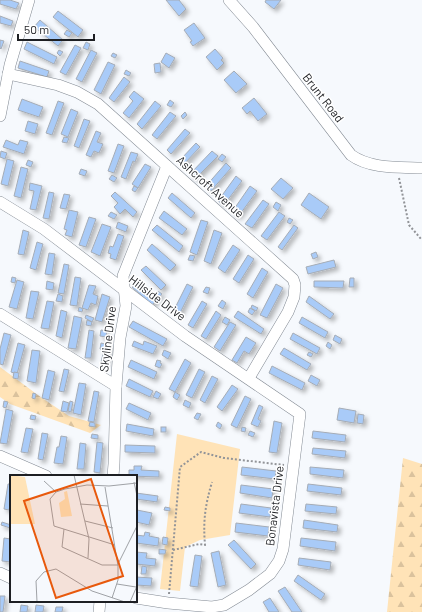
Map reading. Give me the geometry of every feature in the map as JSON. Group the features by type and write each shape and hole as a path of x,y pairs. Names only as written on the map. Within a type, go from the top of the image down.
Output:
{"street":[{"path":"0,116 8,74 28,0"},
{"name":"Brunt Road","path":"229,0 253,27 351,155 365,163 422,168"},
{"path":"0,84 8,74"},
{"name":"Ashcroft Avenue","path":"8,74 58,85 77,92 98,104 293,279 295,285 294,297 288,312 249,378"},
{"name":"Skyline Drive","path":"112,475 114,464 116,386 120,338 126,306 123,276 167,166"},
{"name":"Hillside Drive","path":"0,202 44,229 184,336 249,378 300,414"},
{"path":"0,314 116,386"},
{"name":"Bonavista Drive","path":"137,598 168,603 226,608 270,574 279,561 283,549 300,414"},
{"path":"0,456 44,475"},
{"path":"0,574 10,578"},
{"path":"99,612 100,602"}],"path":[{"path":"397,167 409,225 422,240"},
{"path":"168,603 180,467 201,452 224,458 293,466"},
{"path":"173,550 199,544 205,545 204,524 206,504 212,482"}],"green space":[{"path":"0,367 69,416 101,425 90,433 10,404 0,397"},
{"path":"177,434 240,449 230,535 200,540 185,547 180,591 160,589"},
{"path":"403,458 422,464 422,612 387,612"}],"building":[{"path":"0,0 10,0 19,3 16,9 0,4"},
{"path":"166,0 179,0 186,9 179,16"},
{"path":"266,0 281,0 274,9 265,2"},
{"path":"58,11 83,30 78,37 53,17"},
{"path":"0,16 13,21 11,26 0,23"},
{"path":"40,20 63,40 58,46 34,27"},
{"path":"194,23 205,38 193,46 190,42 192,41 184,30"},
{"path":"67,30 72,33 69,37 64,34"},
{"path":"0,40 4,41 1,49 0,48"},
{"path":"27,42 57,57 54,64 24,49"},
{"path":"86,42 90,44 88,50 83,48"},
{"path":"75,45 81,48 66,75 60,72"},
{"path":"215,49 223,58 221,60 224,63 217,70 206,57"},
{"path":"59,50 63,52 60,56 57,53"},
{"path":"91,50 97,53 82,82 76,79"},
{"path":"113,53 117,55 115,58 111,56"},
{"path":"166,53 175,58 169,68 161,62"},
{"path":"20,61 49,71 47,77 18,68"},
{"path":"108,62 115,65 101,94 94,90"},
{"path":"160,63 161,72 155,73 154,64"},
{"path":"126,70 131,73 129,76 124,74"},
{"path":"234,71 247,84 236,93 224,80"},
{"path":"124,77 130,82 114,102 109,98"},
{"path":"134,91 144,99 129,118 123,113 133,101 129,97"},
{"path":"254,98 267,114 258,121 250,111 247,114 242,108"},
{"path":"22,99 43,107 39,117 18,110"},
{"path":"170,100 174,103 171,107 167,105"},
{"path":"58,101 64,103 52,135 46,133"},
{"path":"155,101 161,106 142,129 137,124"},
{"path":"71,109 78,112 68,137 61,134"},
{"path":"170,112 176,116 157,139 152,135"},
{"path":"185,112 187,115 183,119 181,116"},
{"path":"84,119 90,121 79,148 74,146"},
{"path":"28,121 38,124 35,134 25,131"},
{"path":"185,129 190,133 171,154 167,150"},
{"path":"96,131 101,133 97,142 103,144 99,153 94,151 91,157 86,155"},
{"path":"64,137 69,138 67,143 62,142"},
{"path":"6,140 18,145 20,140 28,142 24,154 3,147"},
{"path":"196,143 200,147 185,163 181,159"},
{"path":"118,144 124,146 114,173 108,171"},
{"path":"1,151 7,153 5,159 0,157"},
{"path":"212,151 218,156 195,179 190,174"},
{"path":"131,152 138,154 135,162 133,161 126,179 121,177"},
{"path":"222,154 226,157 222,162 218,159"},
{"path":"7,159 14,161 8,186 1,184"},
{"path":"28,160 33,162 31,167 26,165"},
{"path":"226,163 231,168 211,191 206,186"},
{"path":"145,164 151,167 138,188 132,184"},
{"path":"21,167 28,169 21,198 14,196"},
{"path":"81,169 87,171 85,176 79,174"},
{"path":"112,175 117,178 114,182 109,179"},
{"path":"236,176 242,181 224,205 218,201"},
{"path":"281,178 293,188 283,199 271,189"},
{"path":"30,183 42,186 36,210 30,209 34,191 29,190"},
{"path":"134,186 138,188 135,192 132,190"},
{"path":"250,186 257,191 238,217 232,212"},
{"path":"49,192 54,193 49,219 43,218"},
{"path":"115,192 137,212 133,217 125,209 120,214 114,207 118,203 111,196"},
{"path":"172,193 195,213 191,218 168,198"},
{"path":"309,193 329,207 321,219 301,205"},
{"path":"64,194 70,195 66,209 60,208"},
{"path":"263,200 269,204 252,228 245,224"},
{"path":"276,202 281,205 278,211 273,207"},
{"path":"69,210 78,212 72,237 65,235 67,230 64,229"},
{"path":"164,211 187,229 182,235 159,218"},
{"path":"111,212 117,215 114,219 108,216"},
{"path":"279,212 285,216 267,240 261,236"},
{"path":"89,217 96,219 86,247 79,245"},
{"path":"289,218 293,220 290,224 287,222"},
{"path":"201,220 208,222 197,255 190,252"},
{"path":"118,222 128,226 126,232 116,228"},
{"path":"102,224 111,227 100,256 91,252"},
{"path":"157,225 183,246 179,252 152,230"},
{"path":"294,225 298,228 282,250 278,247"},
{"path":"23,230 29,232 24,255 18,254"},
{"path":"214,230 222,233 211,264 204,261"},
{"path":"118,234 124,236 116,260 110,258 111,254 108,253 110,246 113,247"},
{"path":"37,242 43,244 36,270 30,268"},
{"path":"152,244 176,265 170,271 147,250"},
{"path":"233,245 240,250 225,273 218,268"},
{"path":"316,252 318,257 313,259 311,254"},
{"path":"49,253 55,254 52,275 45,274"},
{"path":"190,255 195,256 193,261 188,260"},
{"path":"248,255 254,259 239,283 233,279"},
{"path":"334,260 336,267 308,274 306,267"},
{"path":"64,264 69,265 64,294 58,293"},
{"path":"146,266 166,285 161,290 141,270"},
{"path":"262,268 268,272 253,298 247,294"},
{"path":"12,277 16,278 15,283 11,282"},
{"path":"75,277 81,278 77,306 70,305"},
{"path":"350,278 354,278 354,287 349,287"},
{"path":"17,280 24,282 17,309 9,307"},
{"path":"47,281 54,283 53,290 46,289"},
{"path":"314,281 344,281 343,288 314,287"},
{"path":"137,282 157,300 152,305 132,287"},
{"path":"187,284 193,287 180,313 174,310"},
{"path":"276,284 283,288 267,318 260,315"},
{"path":"89,285 96,286 93,294 98,296 96,305 91,303 88,310 82,308"},
{"path":"206,287 210,288 208,294 203,292"},
{"path":"31,291 39,292 33,319 26,318"},
{"path":"158,291 162,294 159,298 155,295"},
{"path":"58,294 63,296 62,302 56,301"},
{"path":"102,294 110,297 102,322 95,320"},
{"path":"309,296 334,314 330,319 306,302"},
{"path":"222,300 226,303 223,309 218,306"},
{"path":"47,301 54,302 49,329 41,328"},
{"path":"202,301 207,304 193,328 188,325"},
{"path":"252,305 258,308 256,311 251,308"},
{"path":"79,307 83,309 82,312 78,311"},
{"path":"250,308 255,311 252,315 248,312"},
{"path":"61,310 67,312 62,338 56,336"},
{"path":"216,311 221,315 206,339 201,336"},
{"path":"238,311 264,329 261,334 234,317"},
{"path":"86,315 94,318 92,322 85,318"},
{"path":"74,316 82,318 76,349 68,348"},
{"path":"225,317 230,320 227,325 222,322"},
{"path":"302,317 328,332 325,338 299,323"},
{"path":"87,320 92,322 91,326 86,325"},
{"path":"133,321 167,339 163,346 129,327"},
{"path":"230,322 236,325 220,351 214,347"},
{"path":"89,330 94,331 91,358 85,358"},
{"path":"101,330 107,331 106,337 100,336"},
{"path":"4,333 11,335 3,365 0,364 0,349"},
{"path":"293,333 320,348 317,354 290,339"},
{"path":"335,335 342,339 340,344 333,340"},
{"path":"246,337 256,343 249,354 244,351 237,363 232,360"},
{"path":"134,341 143,345 144,341 157,346 153,354 132,346"},
{"path":"328,342 332,345 330,349 326,346"},
{"path":"18,343 25,345 17,374 11,372"},
{"path":"101,343 110,345 106,363 101,362 104,350 100,349"},
{"path":"284,348 311,364 307,370 280,354"},
{"path":"32,350 40,351 36,383 27,381"},
{"path":"164,350 171,353 168,359 162,355"},
{"path":"309,352 313,354 311,357 307,355"},
{"path":"185,359 191,363 175,392 169,389"},
{"path":"131,360 157,372 154,379 128,367"},
{"path":"157,360 161,361 160,363 162,364 160,368 155,366"},
{"path":"272,366 305,383 302,390 269,373"},
{"path":"64,369 69,370 64,392 59,391"},
{"path":"199,369 205,372 192,398 186,395"},
{"path":"48,370 55,372 49,400 42,398"},
{"path":"14,372 19,373 18,379 13,378"},
{"path":"311,375 320,380 317,386 308,381"},
{"path":"212,376 218,379 205,403 200,400"},
{"path":"129,379 153,391 150,397 126,386"},
{"path":"79,383 86,384 81,415 73,413"},
{"path":"232,385 238,389 222,411 217,407"},
{"path":"94,391 99,392 94,422 88,421"},
{"path":"156,391 161,394 158,399 153,397"},
{"path":"175,392 180,395 177,400 173,397"},
{"path":"33,393 36,394 35,399 32,398"},
{"path":"245,396 251,399 237,428 231,425"},
{"path":"185,400 191,403 189,408 183,405"},
{"path":"4,401 8,402 6,408 3,407"},
{"path":"63,401 69,403 67,412 61,411"},
{"path":"70,401 73,402 71,412 68,411"},
{"path":"129,403 151,413 148,420 126,409"},
{"path":"259,405 263,407 258,419 261,421 258,427 251,424"},
{"path":"339,408 356,411 354,423 337,420"},
{"path":"6,409 13,411 7,444 0,443"},
{"path":"197,413 201,414 198,420 194,418"},
{"path":"358,414 364,415 363,424 357,423"},
{"path":"31,415 36,416 35,420 30,419"},
{"path":"274,421 282,423 277,453 269,452"},
{"path":"90,422 95,423 95,427 89,426"},
{"path":"218,422 222,425 220,429 216,426"},
{"path":"127,424 154,429 153,436 126,431"},
{"path":"161,427 166,427 166,432 161,432"},
{"path":"242,427 246,428 245,432 241,431"},
{"path":"26,428 33,429 28,453 21,452"},
{"path":"250,431 255,433 253,437 248,435"},
{"path":"313,431 346,435 345,442 312,438"},
{"path":"42,433 48,434 43,460 38,459"},
{"path":"92,434 98,435 98,439 91,438"},
{"path":"61,436 67,437 63,464 54,463"},
{"path":"97,442 103,443 100,473 94,472"},
{"path":"80,443 86,444 84,469 77,469"},
{"path":"125,445 155,446 155,453 125,452"},
{"path":"313,448 346,451 345,458 312,454"},
{"path":"134,466 142,466 141,470 159,471 159,477 129,475 129,470 134,470"},
{"path":"242,467 276,471 275,479 241,475"},
{"path":"310,467 344,470 343,478 310,474"},
{"path":"8,484 10,484 9,510 4,509"},
{"path":"308,484 342,488 341,495 307,491"},
{"path":"241,485 273,489 272,498 240,493"},
{"path":"137,493 158,496 157,502 137,499"},
{"path":"241,504 271,508 270,517 239,513"},
{"path":"306,504 337,507 336,514 305,511"},
{"path":"165,507 170,508 170,511 164,510"},
{"path":"137,510 152,513 149,525 137,522"},
{"path":"304,520 338,525 337,532 303,528"},
{"path":"2,522 10,525 10,528 1,525"},
{"path":"236,523 269,527 268,536 235,532"},
{"path":"145,532 150,533 149,536 159,538 158,546 137,543 137,535 144,536"},
{"path":"163,537 168,538 167,545 162,544"},
{"path":"4,538 10,539 10,562 2,561"},
{"path":"301,538 336,542 335,551 300,546"},
{"path":"234,540 256,564 251,569 228,545"},
{"path":"159,549 166,550 165,554 159,554"},
{"path":"219,551 226,585 218,587 211,553"},
{"path":"137,552 147,553 146,558 156,559 155,566 137,564"},
{"path":"195,555 202,556 198,587 190,586"},
{"path":"299,558 331,562 330,570 298,565"},
{"path":"142,566 147,567 146,574 141,574"},
{"path":"298,575 325,594 321,600 294,581"},
{"path":"137,577 152,578 151,586 137,585"},
{"path":"285,587 302,612 292,612 278,591"},
{"path":"0,596 5,596 3,612 0,612"},
{"path":"270,598 279,612 269,612 263,602"},
{"path":"21,605 28,606 27,612 20,612"},
{"path":"36,605 44,606 43,612 35,612"},
{"path":"56,607 63,607 62,612 55,612"}]}
